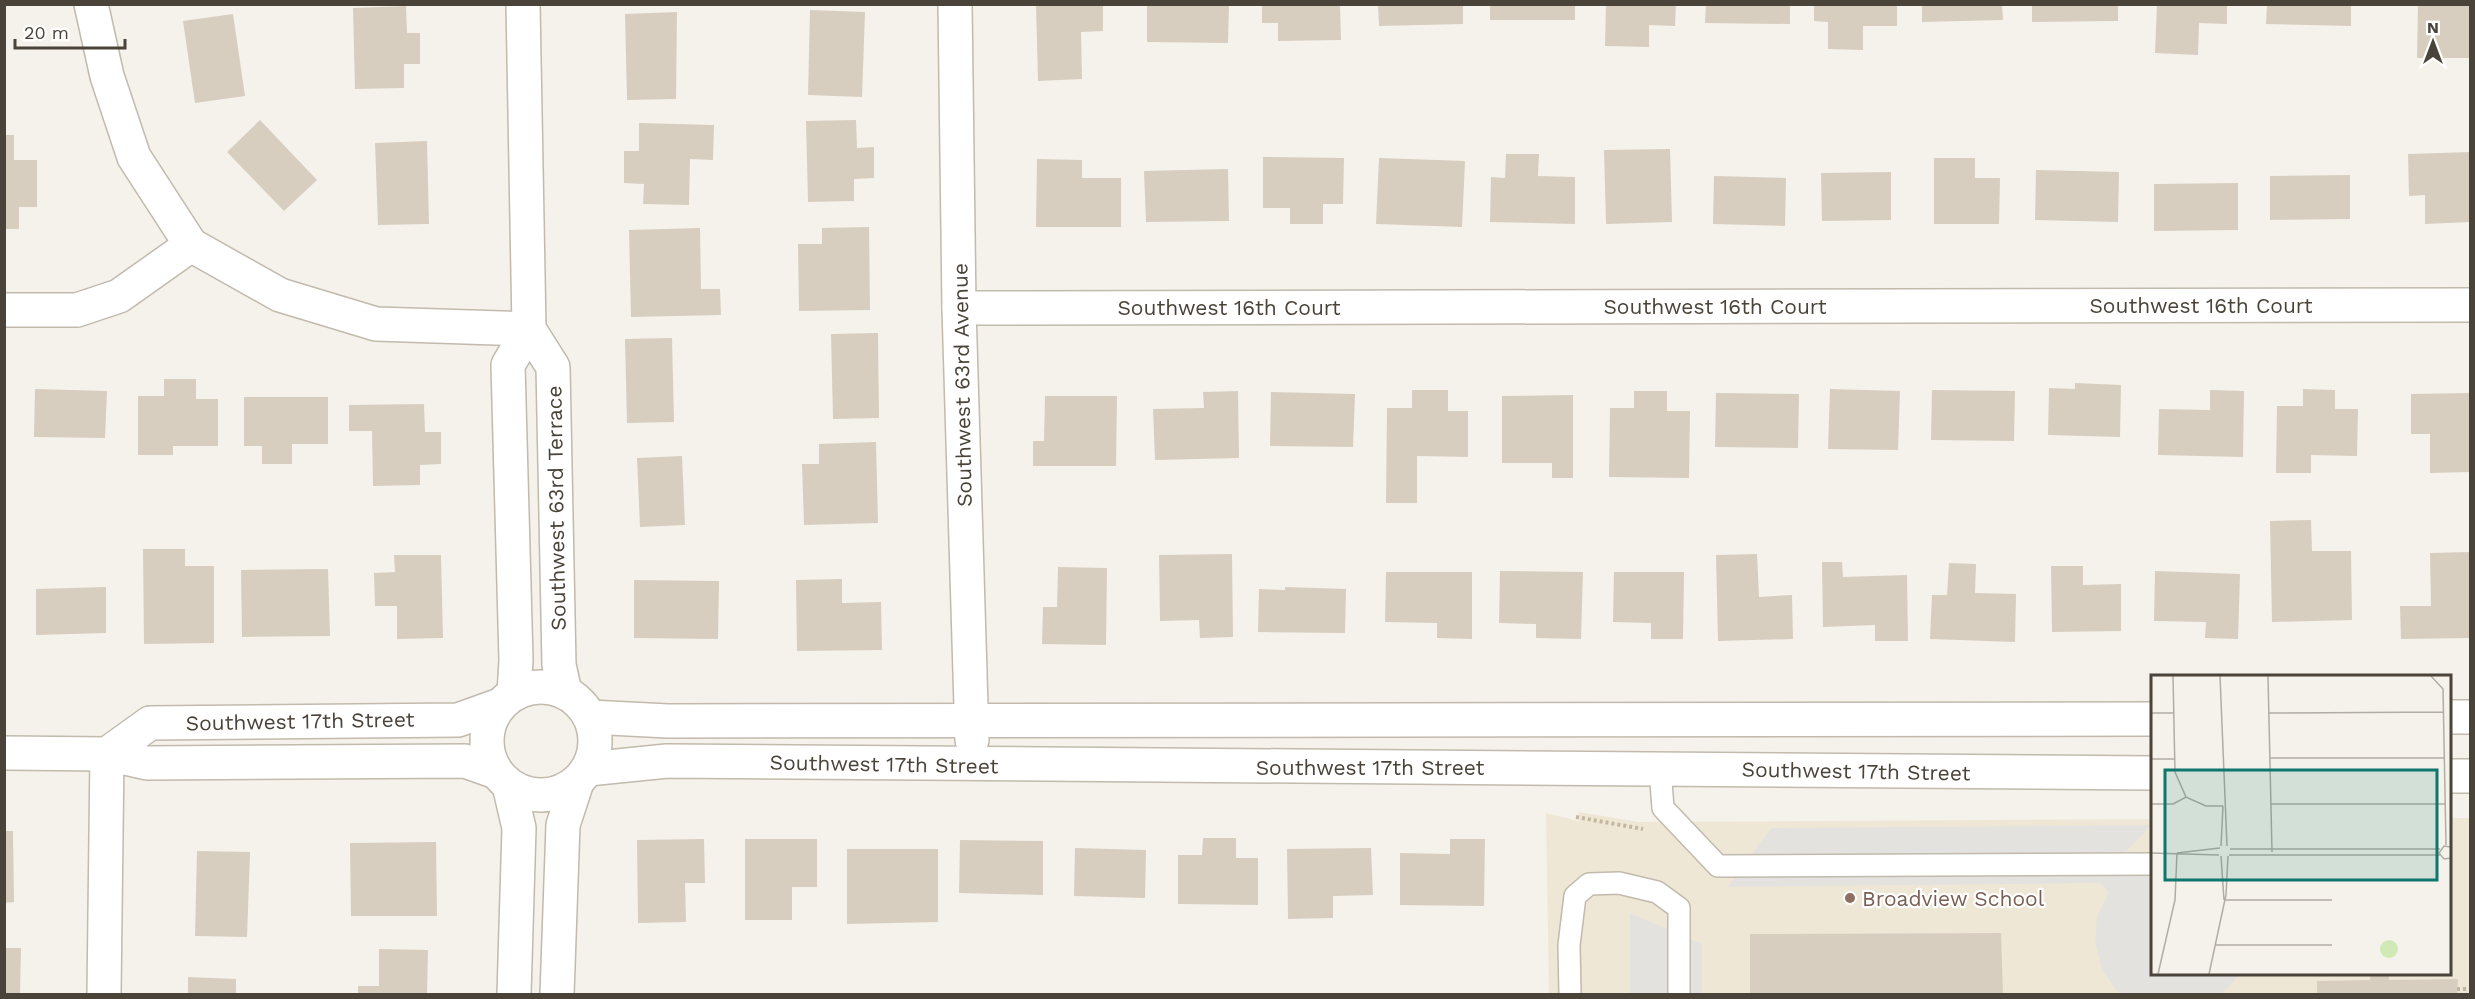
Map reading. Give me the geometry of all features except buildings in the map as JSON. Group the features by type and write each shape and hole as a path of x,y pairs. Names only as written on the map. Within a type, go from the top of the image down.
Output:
{"street":[{"path":"91,4 107,76 134,157 191,245 280,295 376,324 529,328 523,4"},
{"name":"Southwest 63rd Avenue","path":"955,4 959,308 972,765"},
{"path":"4,310 77,310 119,296 191,245"},
{"name":"Southwest 16th Court","path":"959,308 2470,304"},
{"name":"Southwest 63rd Terrace","path":"507,699 516,660 508,365 529,328 553,367 559,665 565,692"},
{"path":"514,994 519,828 502,778 488,756 486,738 490,720 507,699 531,688 548,687 565,692 580,703 590,717 595,734 594,752 562,825 557,994"},
{"name":"Southwest 17th Street","path":"107,754 150,723 458,720 507,699"},
{"name":"Southwest 17th Street","path":"590,717 668,722 2151,719"},
{"path":"2451,717 2470,717"},
{"path":"1568,719 1569,768"},
{"name":"Southwest 17th Street","path":"4,753 107,754 147,763 465,761 502,778"},
{"path":"104,994 107,754"},
{"name":"Southwest 17th Street","path":"582,775 666,761 2151,773"},
{"path":"502,778 525,793 543,796 561,791 582,775"},
{"path":"2451,776 2470,776"}],"lane":[{"path":"1660,769 1663,808 1718,866 2151,864"},
{"path":"1570,994 1569,945 1575,896 1589,884 1619,883 1657,892 1678,908 1679,994"}],"path":[{"path":"2457,989 2470,989"}],"shaded area":[{"name":"Broadview School","path":"1579,812 1639,822 2151,819 2151,975 2451,975 2451,818 2470,818 2470,994 1549,994 1546,813 1579,821"},
{"path":"2151,825 2125,853 2151,862 2151,975 2239,975 2222,994 2123,994 2117,991 2102,969 2095,943 2097,916 2109,892 2100,883 1728,887 1771,828"},
{"path":"1630,913 1702,944 1702,994 1630,994"}],"place":[{"name":"Broadview School","path":"1850,898"}]}
